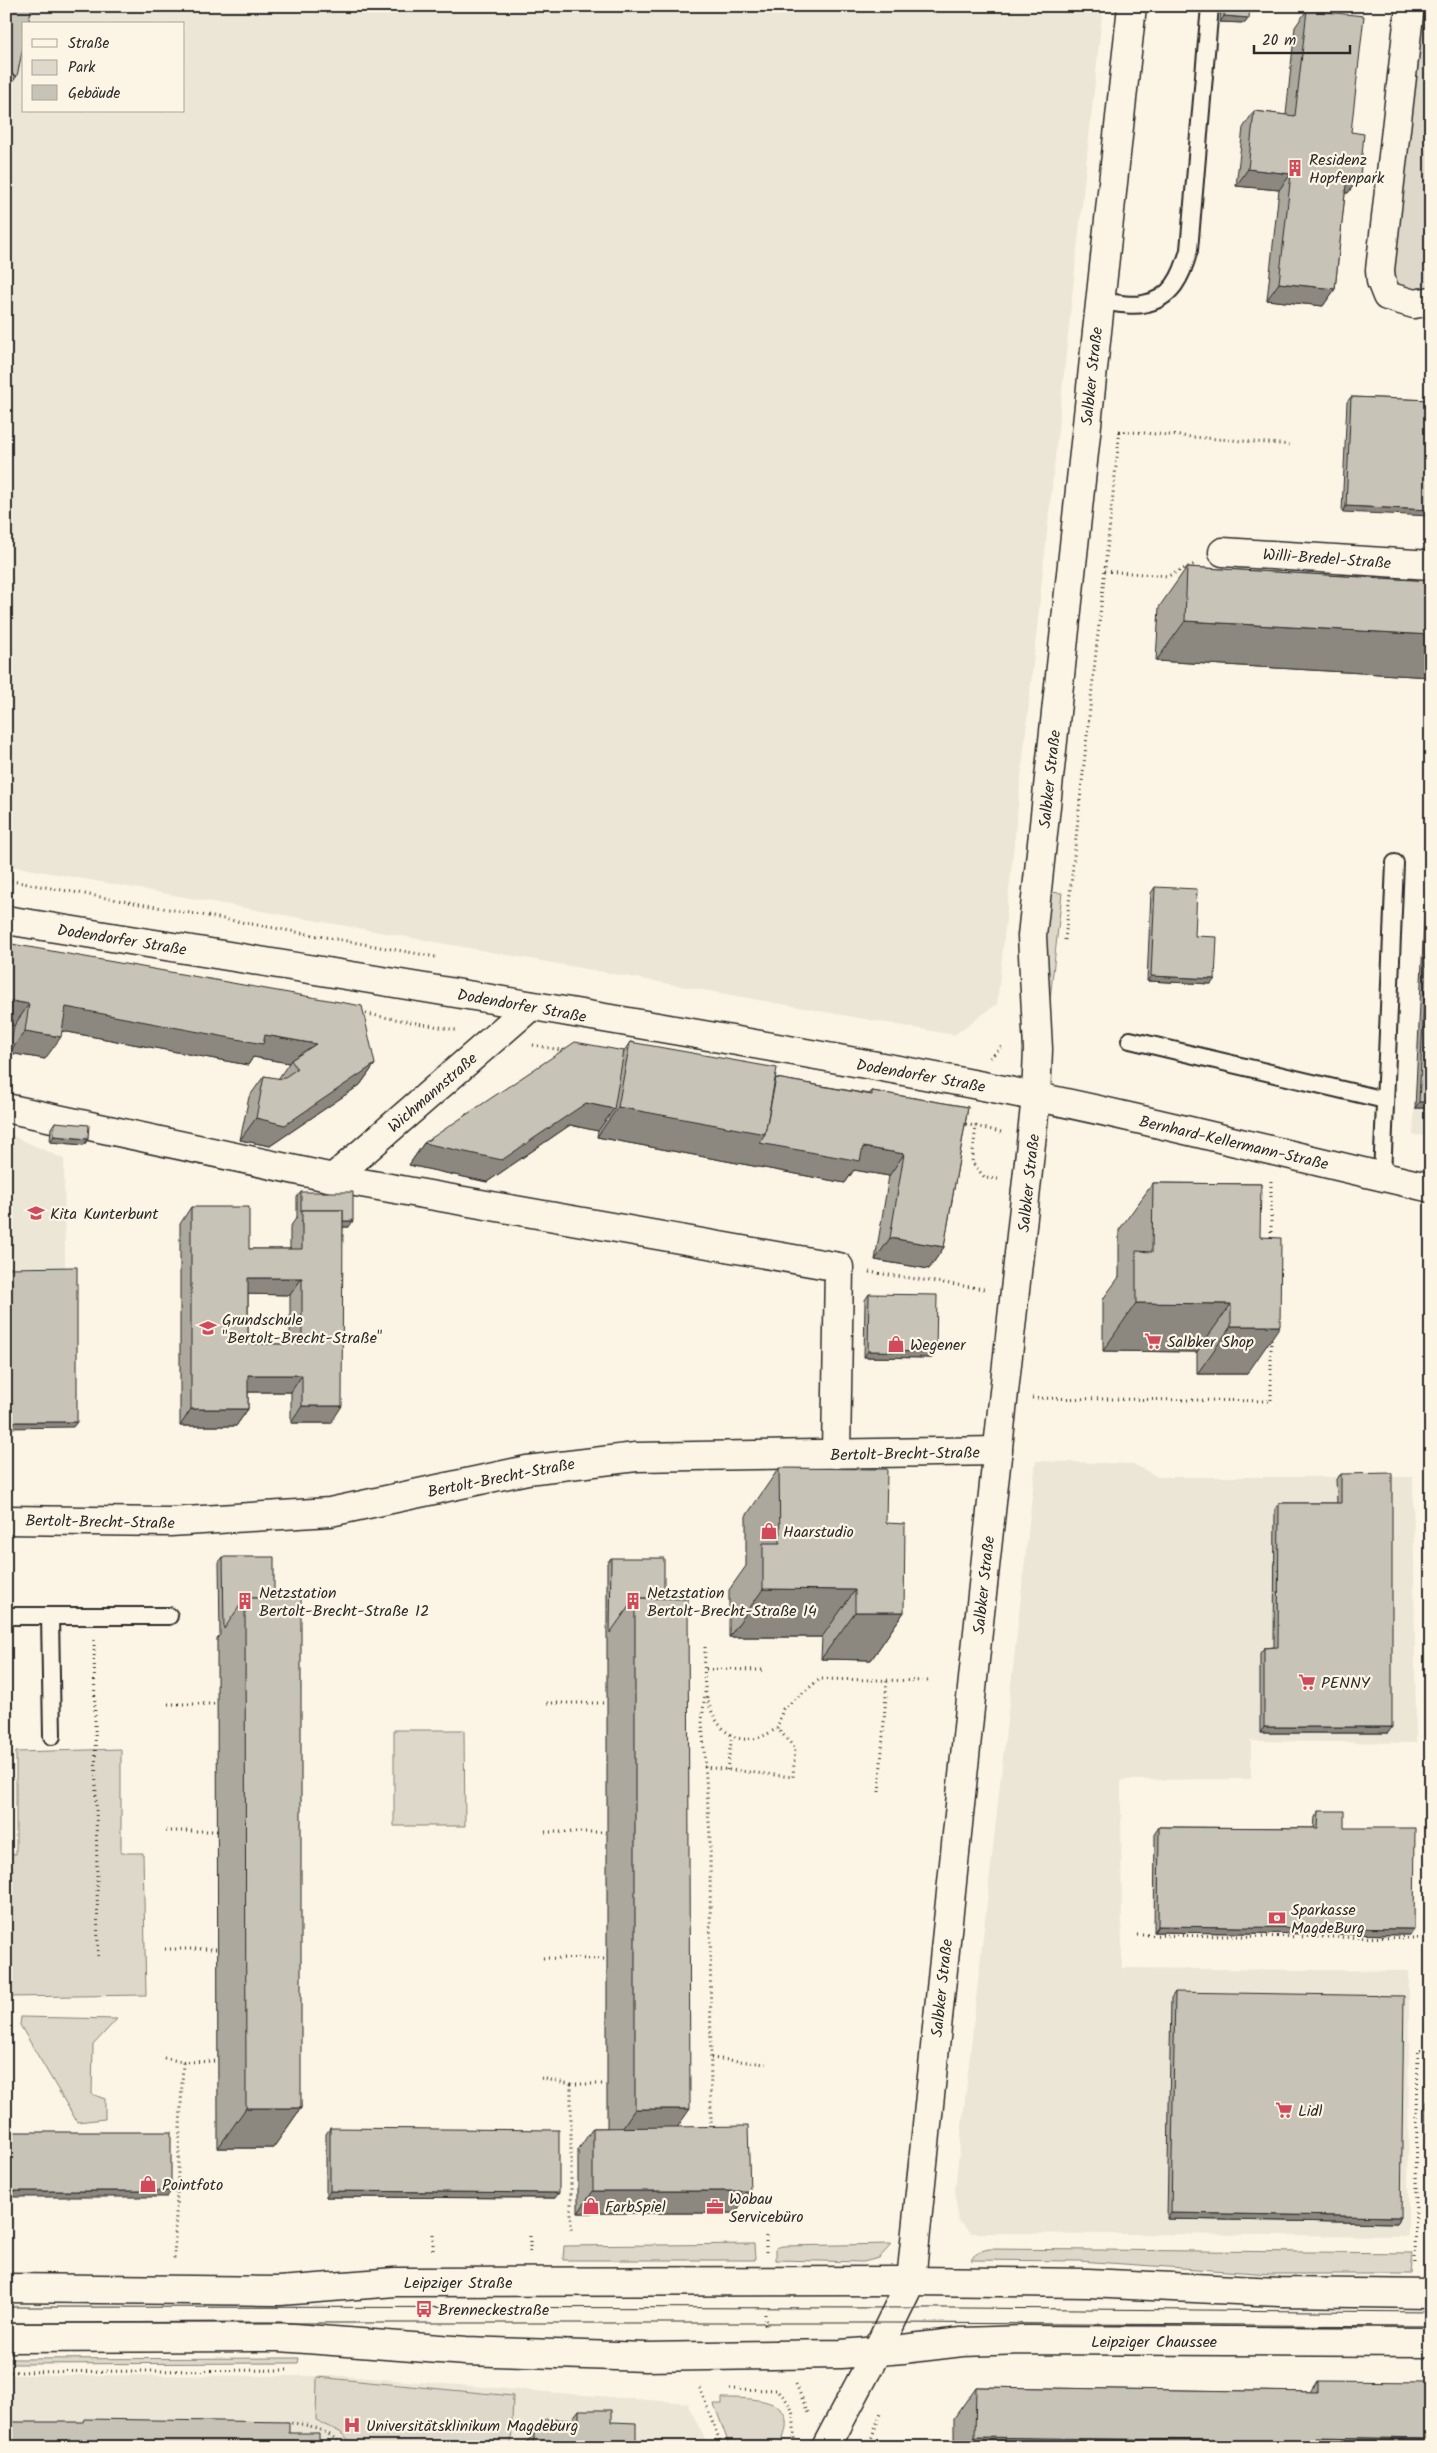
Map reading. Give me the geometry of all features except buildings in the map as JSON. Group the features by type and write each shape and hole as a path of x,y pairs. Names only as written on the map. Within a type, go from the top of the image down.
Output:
{"street":[{"name":"Salbker Straße","path":"877,2351 911,2280 1036,1097 1038,1049 1032,936 1132,6"},
{"path":"1410,6 1380,270 1381,281 1388,296 1414,304 1431,301"},
{"name":"Willi-Bredel-Straße","path":"1223,552 1431,565"},
{"name":"Dodendorfer Straße","path":"6,920 531,1006 1036,1097"},
{"name":"Wichmannstraße","path":"333,1178 531,1006"},
{"name":"Bernhard-Kellermann-Straße","path":"1036,1097 1431,1188"},
{"path":"6,1108 333,1178 839,1267 836,1454"},
{"name":"Bertolt-Brecht-Straße","path":"6,1520 170,1522 330,1512 527,1470 636,1457 998,1451"},
{"path":"911,2280 1088,2283 1280,2292 1422,2294"},
{"name":"Leipziger Straße","path":"6,2288 280,2291 395,2282 911,2280"},
{"path":"6,2338 280,2337 466,2352 646,2358 877,2351 826,2447"},
{"name":"Leipziger Chaussee","path":"877,2351 962,2342 1027,2340 1431,2342"}],"lane":[{"path":"1099,301 1142,304 1165,296 1183,274 1189,250 1210,6"},
{"path":"1382,1177 1395,863"},
{"path":"1130,1040 1385,1100"},
{"path":"6,1616 169,1616"},
{"path":"50,1616 52,1736"}],"path":[{"path":"1070,892 1106,571 1120,421"},
{"path":"1120,430 1292,445"},
{"path":"1106,571 1168,576"},
{"name":"Salbker Straße","path":"976,1125 972,1162 985,1178 1004,1180"},
{"path":"1271,1151 1271,1248"},
{"path":"839,1267 990,1290"},
{"path":"1004,1398 1271,1401 1271,1334"},
{"path":"94,1616 98,1957"},
{"path":"705,1647 706,1669 702,1721 710,1836 710,2139"},
{"path":"706,1669 763,1670"},
{"path":"705,1692 714,1716 725,1732 740,1739 759,1738 777,1728 783,1709 820,1679 929,1681"},
{"path":"879,1792 887,1680"},
{"path":"547,1703 606,1703"},
{"path":"168,1704 217,1704"},
{"path":"704,1768 793,1777 795,1748 777,1728"},
{"path":"727,1770 732,1736"},
{"path":"166,1831 218,1831"},
{"path":"545,1832 606,1832"},
{"path":"1137,1935 1419,1938"},
{"path":"165,1949 218,1949"},
{"path":"543,1958 606,1959"},
{"path":"1422,2294 1418,2050 1431,2050"},
{"path":"164,2058 183,2062 218,2061"},
{"path":"711,2058 766,2064"},
{"path":"174,2264 183,2062"},
{"path":"541,2078 571,2084 606,2084"},
{"path":"571,2084 571,2233"},
{"path":"530,2233 530,2260"},
{"path":"6,2372 289,2370"},
{"path":"793,2382 798,2386 809,2416"},
{"path":"700,2388 722,2447"},
{"path":"777,2390 786,2398 794,2411 794,2441 791,2447"},
{"path":"868,2447 876,2432 884,2405"},
{"path":"284,2423 300,2423 320,2428 346,2447"}],"shaded area":[{"path":"6,6 1103,6 997,1004 954,1035 6,865"},
{"path":"1431,804 1431,1136 1413,1135"},
{"name":"Kita Kunterbunt","path":"6,1133 64,1159 65,1267 6,1267"},
{"path":"1036,1461 1133,1464 1158,1477 1413,1477 1416,1743 1251,1741 1251,1779 1121,1780 1122,1968 1409,1971 1408,2236 971,2233 958,2221 955,2189"},
{"name":"Universitätsklinikum Magdeburg","path":"6,2375 344,2376 687,2403 709,2447 6,2447"}],"green space":[{"path":"1431,7 1431,296 1412,293 1398,284 1394,268 1420,25 1427,9"},
{"path":"1050,892 1062,893 1050,999 1043,955"},
{"path":"394,1730 464,1730 465,1826 394,1826"},
{"path":"121,1749 121,1853 143,1853 146,1995 6,1997 6,1854 16,1854 16,1752"},
{"path":"21,2017 117,2019 93,2045 92,2094 105,2099 105,2119 77,2122 20,2025"},
{"path":"754,2244 755,2260 563,2260 564,2246"},
{"path":"892,2244 879,2258 863,2262 776,2260 776,2248 782,2246"},
{"path":"989,2249 1413,2253 1411,2274 1271,2274 1079,2261 971,2260 977,2252"},
{"path":"299,2358 298,2363 6,2364 6,2359"},
{"path":"317,2377 513,2396 511,2447 356,2447 340,2432 316,2420"},
{"path":"722,2398 761,2401 773,2404 781,2410 786,2419 785,2431 779,2447 730,2447 714,2404 722,2404"}],"tram line":[{"path":"6,2307 962,2308 1431,2312"},
{"path":"6,2323 891,2323 1431,2326"}],"place":[{"name":"Residenz Hopfenpark","path":"1295,168"},
{"name":"Kita Kunterbunt","path":"36,1213"},
{"name":"Grundschule \"Bertolt-Brecht-Straße\"","path":"208,1328"},
{"name":"Salbker Shop","path":"1153,1341"},
{"name":"Wegener","path":"896,1344"},
{"name":"Haarstudio","path":"769,1531"},
{"name":"Netzstation Bertolt-Brecht-Straße 12","path":"245,1601"},
{"name":"Netzstation Bertolt-Brecht-Straße 14","path":"633,1601"},
{"name":"PENNY","path":"1307,1682"},
{"name":"Sparkasse MagdeBurg","path":"1277,1918"},
{"name":"Lidl","path":"1284,2110"},
{"name":"Pointfoto","path":"148,2184"},
{"name":"FarbSpiel","path":"591,2206"},
{"name":"Wobau Servicebüro","path":"715,2207"},
{"name":"Brenneckestraße","path":"424,2309"},
{"name":"Universitätsklinikum Magdeburg","path":"352,2425"}]}
